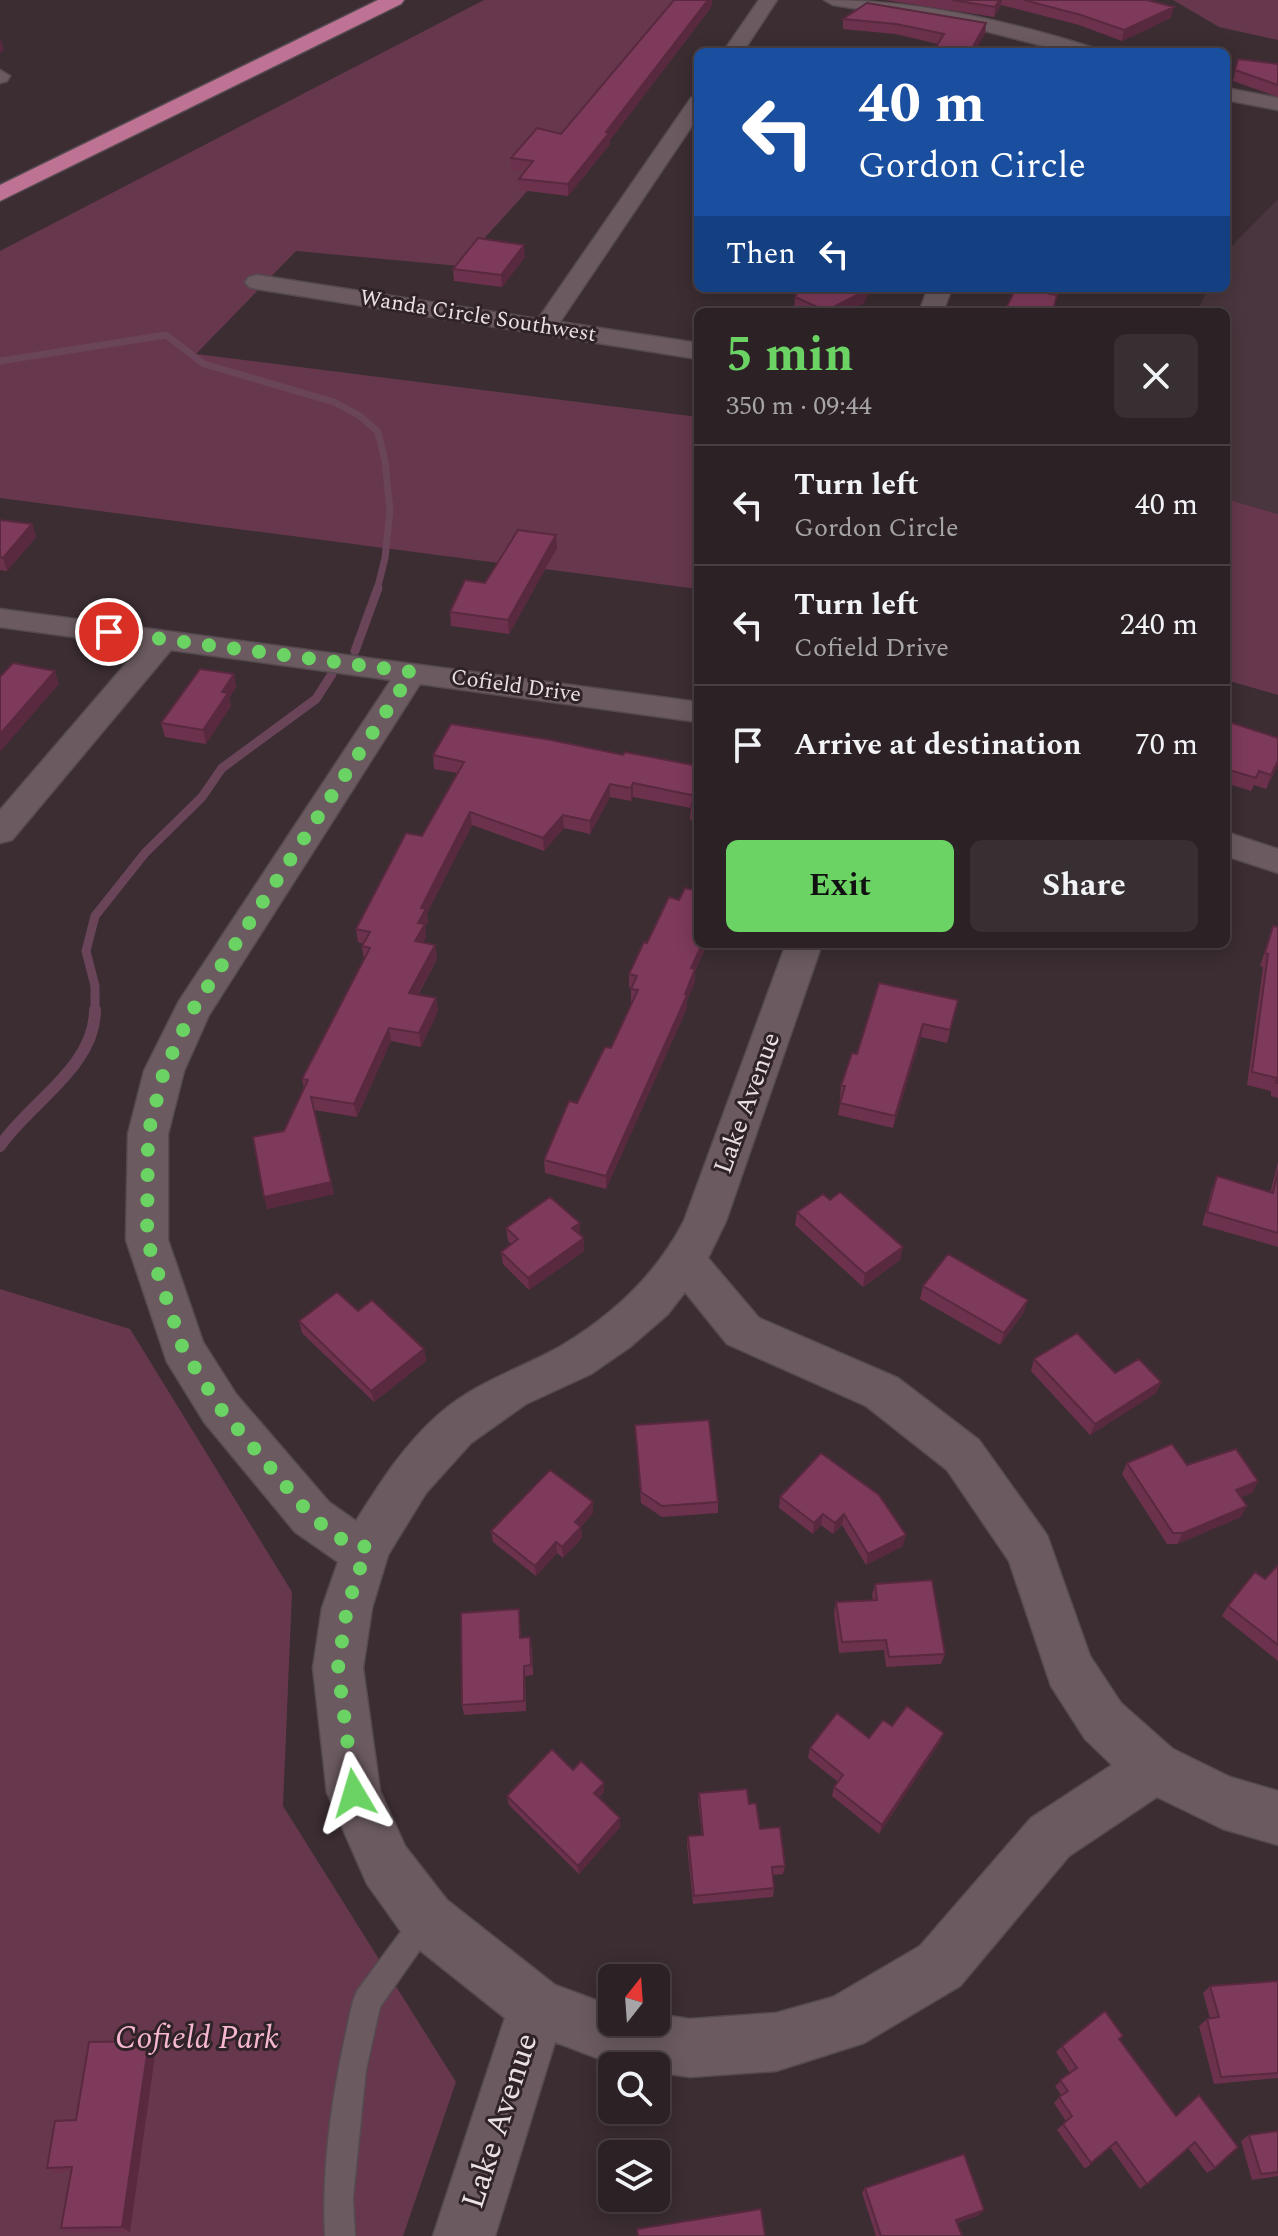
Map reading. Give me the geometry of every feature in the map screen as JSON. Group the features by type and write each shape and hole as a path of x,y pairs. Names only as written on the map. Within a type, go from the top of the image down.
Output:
{"highway":[{"path":"0,173 353,0"},
{"path":"0,194 394,0"}],"street":[{"path":"736,48 768,0"},
{"path":"833,0 951,15 1075,48"},
{"path":"1034,48 1048,39"},
{"path":"1230,95 1278,104"},
{"path":"544,327 694,108"},
{"name":"Wanda Circle Southwest","path":"257,282 694,350"},
{"name":"Cofield Drive","path":"0,618 694,711"},
{"path":"0,832 164,639"},
{"path":"367,1547 348,1544 312,1517 220,1408 183,1349 147,1240 148,1134 164,1071 192,1011 412,672"},
{"path":"1230,845 1278,861"},
{"name":"Lake Avenue","path":"803,948 705,1221 685,1261 653,1301 614,1334 575,1360 510,1390 455,1429 409,1478 367,1547 347,1608 338,1668 354,1793 386,1865 427,1920 537,2007 618,2037 690,2048 776,2042 844,2023 940,1966 1050,1837 1154,1768"},
{"path":"685,1261 743,1331 882,1392 963,1455 1030,1551 1069,1669 1103,1721 1154,1768 1223,1802 1278,1818"},
{"name":"Lake Avenue","path":"464,2236 537,2007"}],"lane":[{"path":"340,2236 338,2198 350,2084 367,2001 427,1920"}],"shaded area":[{"path":"1278,199 1278,514 1230,500 1230,308 1199,308 1206,292 1230,292 1230,248"}],"green space":[{"path":"484,0 702,0 459,266 296,251 196,354 694,416 694,588 0,498 0,251"},
{"path":"1173,0 1278,0 1278,40 1219,27"},
{"path":"1230,500 1278,514 1278,695 1230,681"},
{"name":"Cofield Park","path":"0,1289 130,1329 292,1592 283,1806 456,2082 403,2236 0,2236"}],"building":[{"path":"674,0 708,0 568,184 519,179 533,161 511,158 537,128 561,134"},
{"path":"952,0 999,0 995,7"},
{"path":"1024,0 1147,0 1174,7 1124,30"},
{"path":"867,3 986,23 972,48 935,48 944,34 896,24 843,19"},
{"path":"1238,59 1278,64 1278,85 1235,70"},
{"path":"478,238 524,245 501,275 453,269"},
{"path":"797,292 863,292 832,308 819,308 795,297"},
{"path":"1014,292 1050,292 1057,295 1054,308 1006,308"},
{"path":"0,520 32,524 3,558 0,557"},
{"path":"518,530 556,535 508,620 450,612 465,580 485,583"},
{"path":"13,663 55,671 0,734 0,677"},
{"path":"200,669 234,674 222,692 228,693 203,730 161,723"},
{"path":"1230,722 1278,738 1278,761 1271,775 1259,771 1256,778 1230,770"},
{"path":"451,724 694,765 694,796 633,783 631,788 610,784 590,821 563,815 543,838 470,812 421,908 426,909 418,923 425,924 415,941 435,945 409,993 436,998 419,1033 389,1028 354,1104 311,1097 331,1182 264,1197 253,1137 284,1131 308,1080 302,1079 370,948 362,946 370,932 356,929 406,833 422,836 464,762 433,755"},
{"path":"685,888 694,890 694,948 700,948 691,968 695,969 687,995 606,1176 544,1160 569,1101 577,1103 605,1047 611,1048 638,990 631,989 637,976 629,974 644,942 647,943 669,897 679,900"},
{"path":"1273,926 1278,927 1278,1083 1277,1078 1252,1072 1268,954 1265,953"},
{"path":"879,983 958,1000 950,1030 923,1024 895,1116 840,1103 845,1086 841,1086 852,1053 857,1054"},
{"path":"1278,1171 1278,1233 1207,1212 1217,1176 1273,1193"},
{"path":"840,1192 903,1247 865,1274 797,1212 823,1194 830,1200"},
{"path":"550,1197 580,1223 572,1228 584,1238 528,1278 501,1252 518,1239 506,1228"},
{"path":"948,1254 1028,1300 1004,1333 923,1286"},
{"path":"337,1292 358,1311 372,1300 424,1349 371,1391 299,1321"},
{"path":"1077,1333 1115,1373 1139,1359 1161,1382 1095,1424 1034,1359"},
{"path":"709,1420 718,1502 662,1506 641,1492 635,1425"},
{"path":"1172,1444 1187,1465 1236,1449 1258,1481 1236,1490 1247,1506 1183,1533 1173,1533 1127,1463"},
{"path":"821,1453 879,1495 906,1535 868,1554 844,1514 835,1523 823,1514 814,1523 780,1497"},
{"path":"550,1470 593,1502 575,1522 581,1527 562,1547 556,1542 535,1566 491,1531"},
{"path":"1277,1566 1278,1645 1228,1606 1255,1572 1265,1579"},
{"path":"932,1580 945,1654 889,1657 886,1640 842,1642 836,1602 877,1600 875,1584"},
{"path":"519,1609 520,1638 530,1637 531,1665 524,1666 524,1701 462,1705 461,1613"},
{"path":"907,1706 944,1733 882,1825 834,1787 843,1775 810,1748 837,1713 869,1738 883,1720 892,1726"},
{"path":"552,1749 573,1770 581,1761 604,1783 594,1793 620,1818 578,1866 507,1796"},
{"path":"747,1789 749,1804 756,1803 760,1829 780,1827 785,1866 772,1867 774,1888 694,1896 688,1836 703,1835 699,1793"},
{"path":"1278,1981 1278,2073 1221,2077 1207,2019 1219,2017 1210,1986"},
{"path":"1105,2011 1123,2036 1119,2039 1176,2116 1199,2095 1238,2147 1215,2168 1195,2142 1147,2184 1116,2142 1091,2163 1063,2124 1072,2116 1059,2097 1068,2091 1060,2080 1077,2068 1062,2046"},
{"path":"149,2041 122,2227 61,2228 72,2167 47,2168 55,2121 76,2120 89,2042"},
{"path":"1278,2131 1278,2172 1261,2174 1249,2135"},
{"path":"964,2154 984,2210 956,2220 962,2236 881,2236 865,2188"},
{"path":"761,2209 765,2236 638,2236 637,2229"}],"waterway":[{"path":"0,361 166,335 204,364 334,402 360,416 378,432 385,461 390,511 385,558 377,590"},
{"path":"355,651 378,588"},
{"path":"95,1010 95,986 86,951 95,916 145,853 202,797 222,768 316,699 332,674"},
{"path":"0,1146 73,1067 92,1030 95,1010"}],"route":[{"path":"109,632 412,672 192,1011 164,1071 148,1134 147,1240 183,1349 220,1408 312,1517 348,1544 367,1547 347,1608 338,1668 354,1793"}]}
